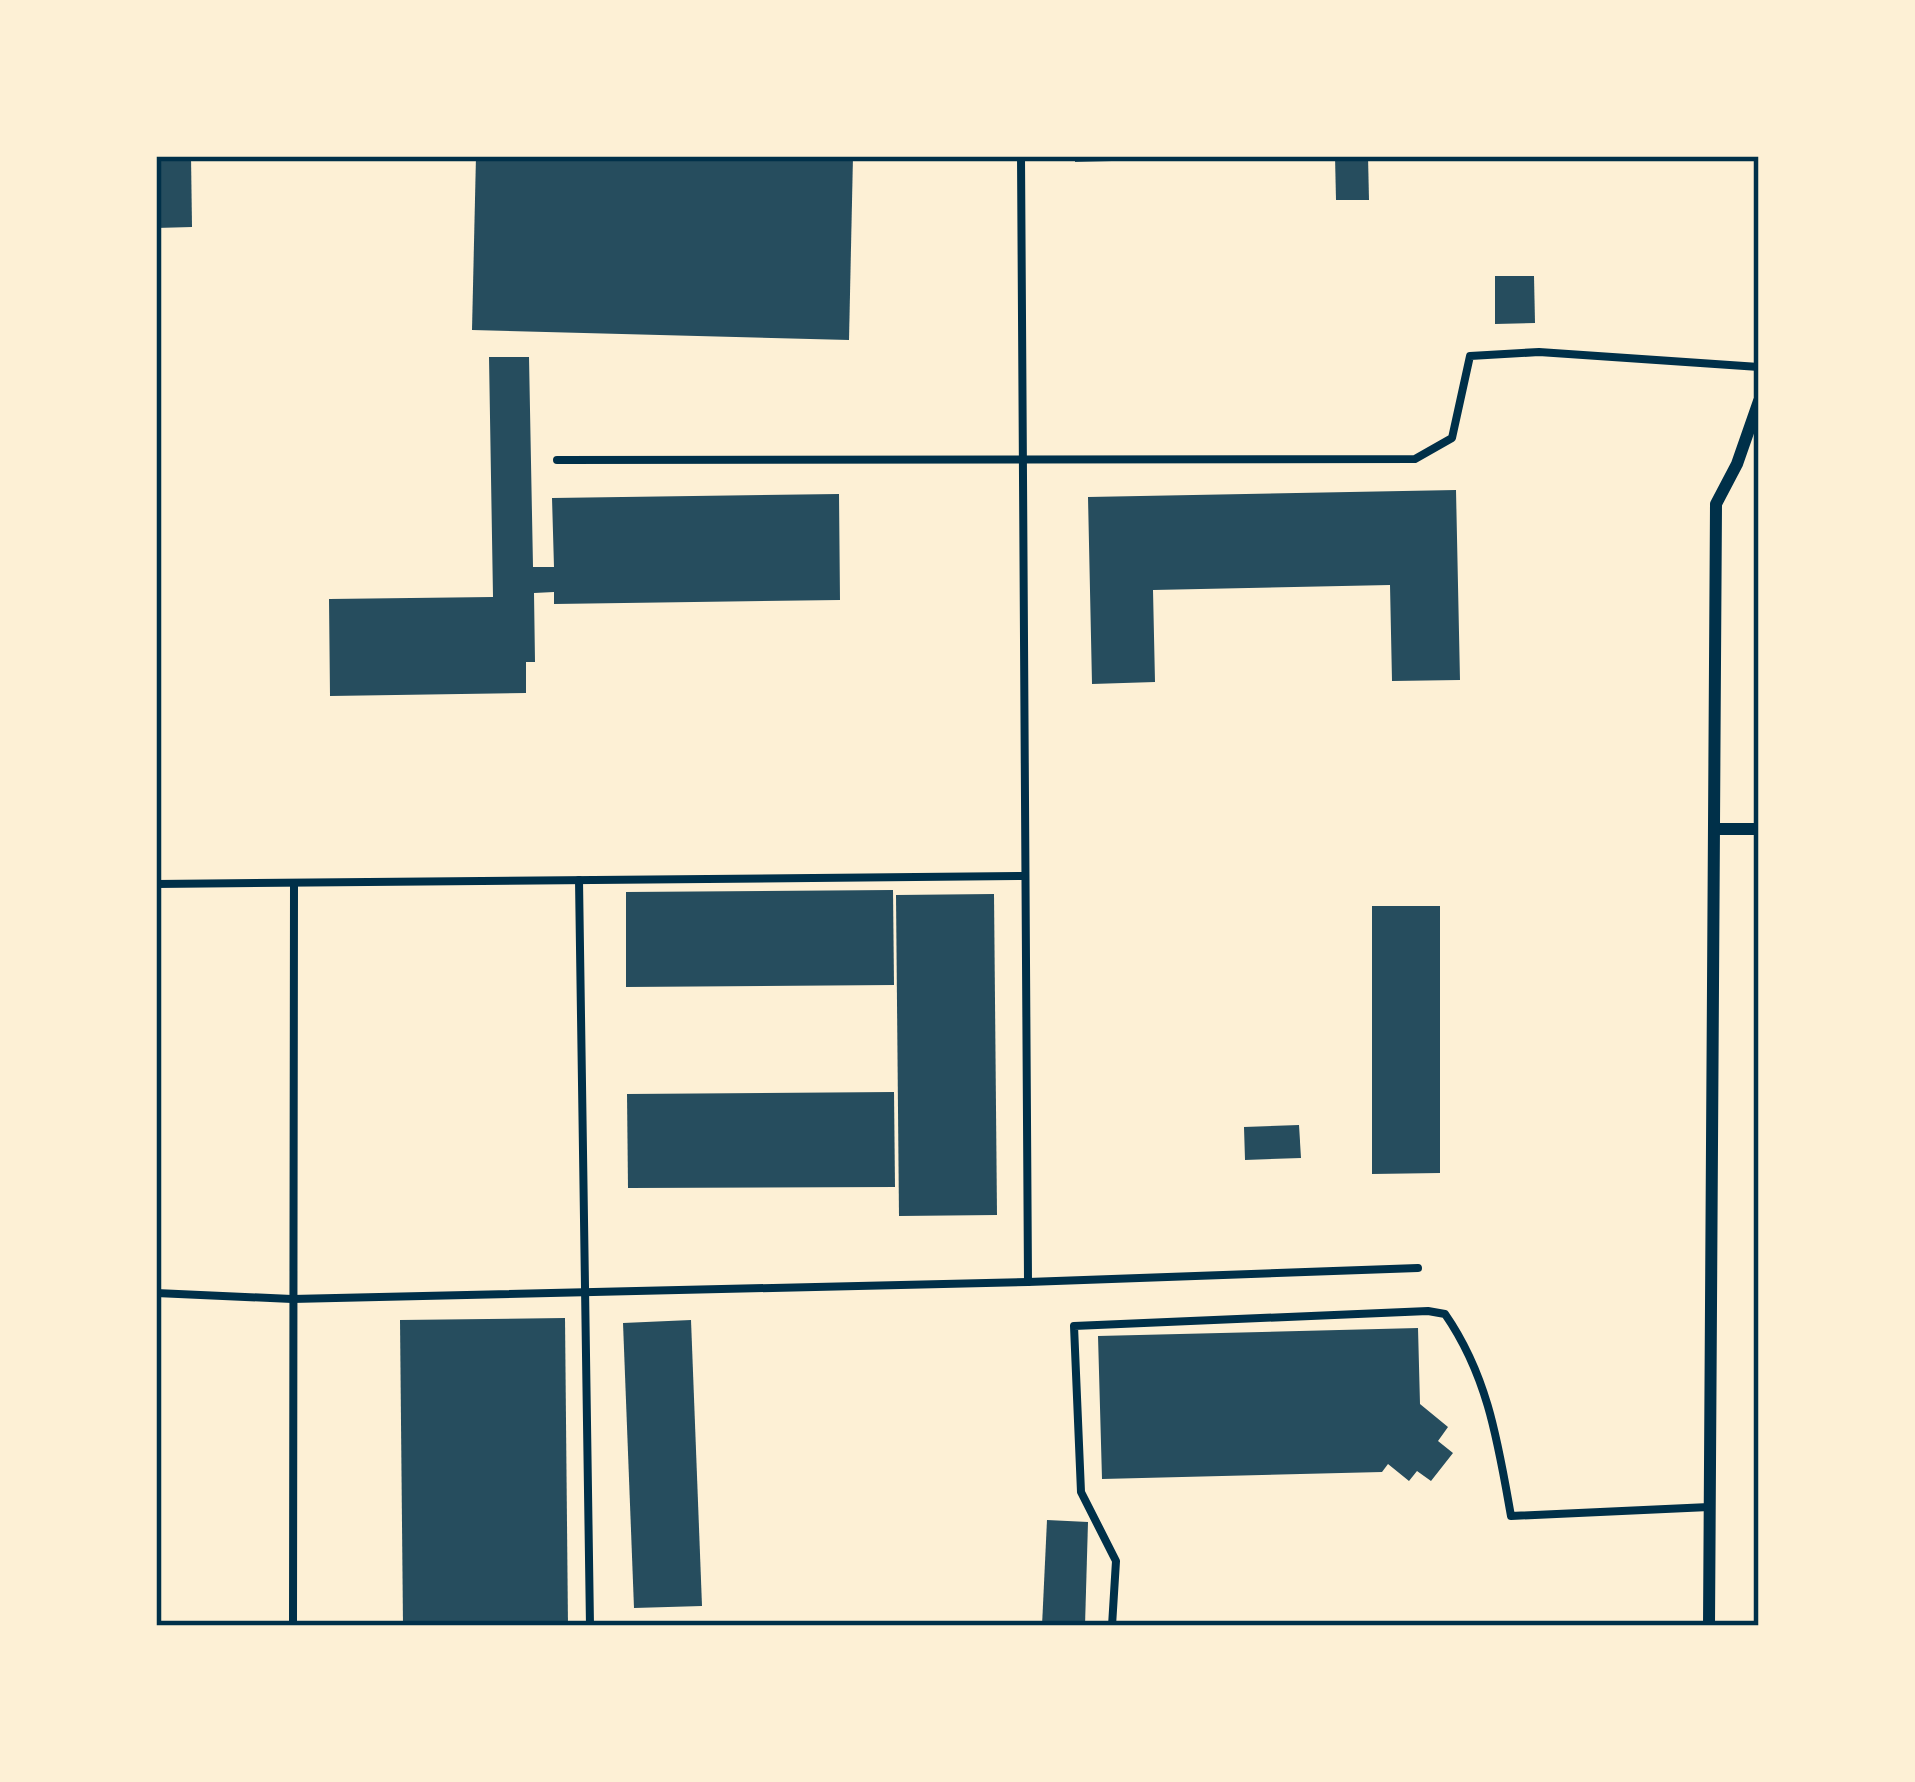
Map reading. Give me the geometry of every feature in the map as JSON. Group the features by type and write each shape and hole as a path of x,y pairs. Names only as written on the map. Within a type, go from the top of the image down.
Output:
{"street":[{"path":"1709,1626 1716,504 1737,464 1759,401"},
{"path":"1714,829 1759,830"}],"lane":[{"path":"1021,156 1028,1282"},
{"path":"557,460 1415,459 1452,438 1470,356 1539,352 1759,367"},
{"path":"156,884 1025,876"},
{"path":"579,880 590,1626"},
{"path":"293,1626 294,883"},
{"path":"156,1293 292,1299 1418,1268"},
{"path":"1112,1626 1116,1561 1081,1492 1074,1326 1445,1314 1468,1348 1493,1413 1511,1516 1710,1507"}],"building":[{"path":"156,156 191,156 192,227 156,228"},
{"path":"476,156 853,156 849,340 472,330"},
{"path":"1075,156 1149,156 1149,160 1075,162"},
{"path":"1335,156 1368,156 1369,200 1336,200"},
{"path":"1495,276 1534,276 1535,323 1495,324"},
{"path":"489,357 529,357 533,567 554,567 552,498 839,494 840,600 554,604 554,592 534,593 535,662 526,662 526,693 330,696 329,599 493,597"},
{"path":"1456,490 1460,680 1392,681 1390,585 1153,590 1155,682 1092,684 1088,497"},
{"path":"893,890 894,985 626,987 626,892"},
{"path":"994,894 997,1215 899,1216 896,895"},
{"path":"1372,906 1440,906 1440,1173 1372,1174"},
{"path":"894,1092 895,1187 628,1188 627,1094"},
{"path":"1299,1125 1301,1158 1245,1160 1244,1127"},
{"path":"565,1318 568,1626 403,1626 400,1320"},
{"path":"691,1320 702,1606 634,1608 623,1323"},
{"path":"1418,1328 1420,1404 1448,1427 1438,1441 1453,1453 1431,1481 1417,1471 1409,1481 1388,1464 1382,1472 1102,1479 1098,1336"},
{"path":"1047,1520 1088,1522 1085,1626 1042,1626"}]}
